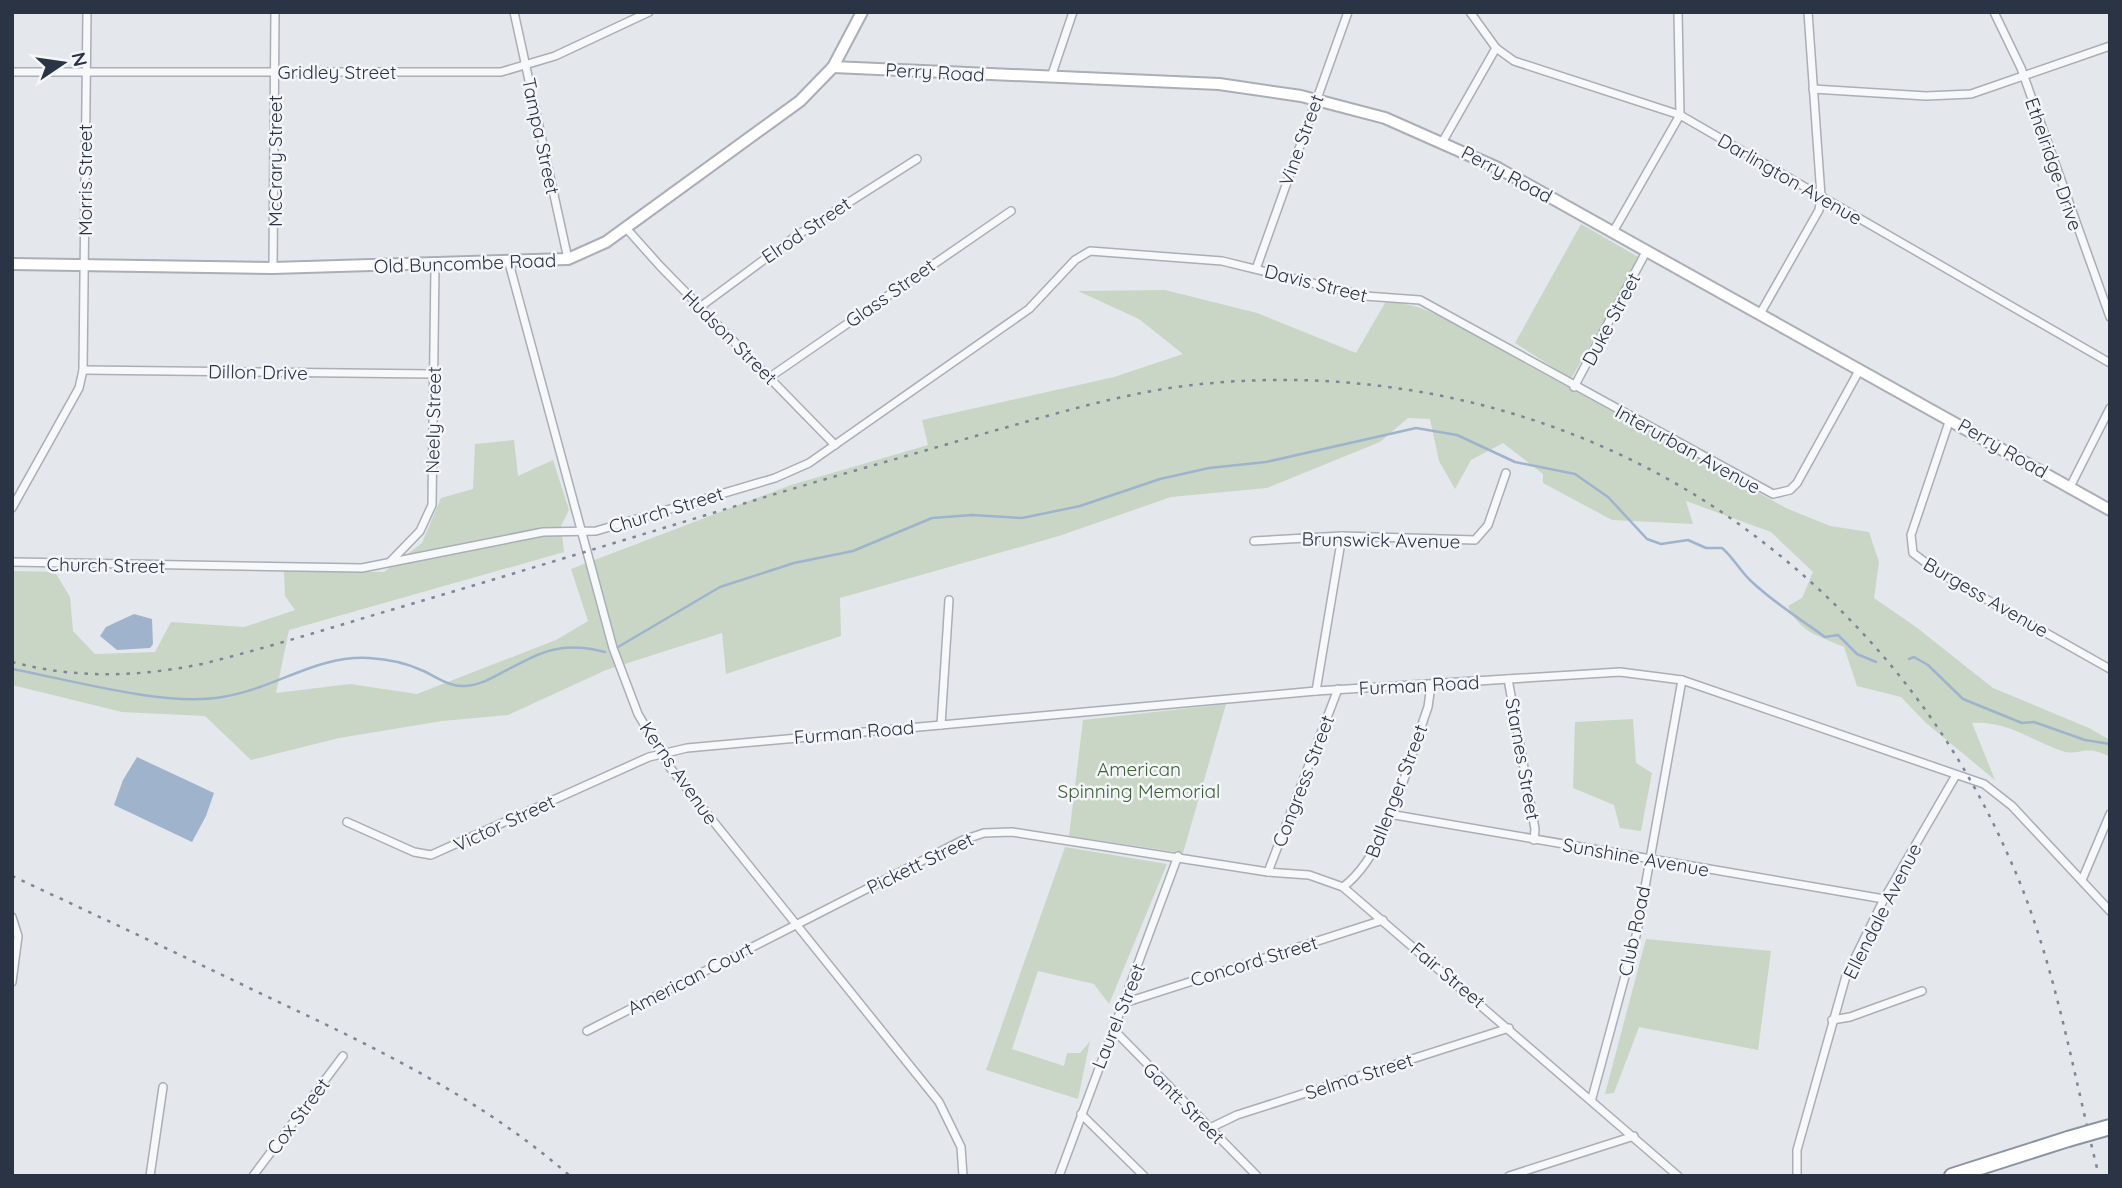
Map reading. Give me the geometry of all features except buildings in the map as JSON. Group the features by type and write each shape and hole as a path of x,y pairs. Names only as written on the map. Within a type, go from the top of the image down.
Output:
{"highway":[{"path":"1952,1176 2110,1127"}],"street":[{"name":"Morris Street","path":"12,508 79,388 83,370 87,12"},
{"name":"McCrary Street","path":"273,268 275,12"},
{"name":"Tampa Street","path":"514,12 568,260"},
{"name":"Gridley Street","path":"12,72 86,70 472,73 525,66 570,50 649,12"},
{"name":"Old Buncombe Road","path":"12,264 273,268 568,260 593,250 626,228 779,117 833,67 862,12"},
{"path":"1051,77 1073,12"},
{"name":"Vine Street","path":"1256,269 1348,12"},
{"name":"Darlington Avenue","path":"1470,12 1496,48 1521,64 1680,115 2110,363"},
{"path":"1613,232 1680,115 1678,12"},
{"path":"1760,314 1819,210 1821,196 1808,12"},
{"name":"Ethelridge Drive","path":"1994,12 2024,78 2110,317"},
{"path":"1814,89 1957,96 1985,91 2110,46"},
{"path":"1443,141 1496,48"},
{"name":"Perry Road","path":"833,67 1219,84 1316,99 1385,118 1443,141 1647,250 2110,510"},
{"name":"Elrod Street","path":"700,307 796,236 917,159"},
{"name":"Glass Street","path":"770,377 1011,211"},
{"name":"Hudson Street","path":"626,228 835,444"},
{"name":"Duke Street","path":"1574,387 1647,250"},
{"name":"Davis Street","path":"1080,256 1090,251 1110,251 1190,257 1256,269 1365,296 1420,300 1574,387"},
{"name":"Church Street","path":"12,562 345,569 543,532 607,528 775,478 809,463 1029,309 1080,256"},
{"name":"Kerns Avenue","path":"509,263 626,686 661,754 794,925 939,1102 961,1147 963,1176"},
{"name":"Neely Street","path":"391,561 420,531 432,505 435,265"},
{"name":"Interurban Avenue","path":"1574,387 1754,486 1778,494 1790,490 1797,483 1860,369"},
{"name":"Dillon Drive","path":"83,370 433,374"},
{"path":"2070,487 2110,408"},
{"name":"Burgess Avenue","path":"1950,418 1911,535 1913,553 1938,572 2110,669"},
{"name":"Brunswick Avenue","path":"1254,541 1342,537 1475,540 1488,525 1506,474"},
{"path":"1316,691 1342,537"},
{"path":"941,725 950,600"},
{"name":"Furman Road","path":"661,754 728,743 1338,689 1620,672 1682,680 1984,784 2002,796 2110,911"},
{"name":"Starnes Street","path":"1508,679 1535,829 1534,839"},
{"name":"Club Road","path":"1592,1098 1637,932 1682,680"},
{"name":"Ballenger Street","path":"1343,887 1360,873 1374,855 1428,707 1431,685"},
{"name":"Congress Street","path":"1268,872 1338,689"},
{"name":"Victor Street","path":"347,822 414,852 431,855 661,754"},
{"name":"Ellendale Avenue","path":"1797,1176 1797,1150 1832,1020 1851,964 1884,900 1956,775"},
{"name":"Sunshine Avenue","path":"1389,814 1884,900"},
{"path":"2082,880 2110,814"},
{"name":"Pickett Street","path":"794,925 963,840 984,833 1012,832 1178,856"},
{"name":"Fair Street","path":"1178,856 1268,872 1309,875 1343,887 1592,1098 1678,1176"},
{"name":"Laurel Street","path":"1059,1176 1178,856"},
{"path":"12,917 18,936 12,982"},
{"name":"Concord Street","path":"1124,1003 1383,920"},
{"name":"American Court","path":"587,1031 794,925"},
{"path":"1832,1020 1850,1017 1922,991"},
{"name":"Selma Street","path":"1210,1128 1237,1115 1509,1028"},
{"name":"Gantt Street","path":"1113,1029 1257,1176"},
{"name":"Cox Street","path":"253,1176 343,1056"},
{"path":"150,1176 163,1087"},
{"path":"1082,1114 1144,1176"},
{"path":"1508,1176 1634,1136"}],"green space":[{"path":"1581,224 1640,258 1571,379 1515,343"},
{"path":"1165,290 1257,313 1356,353 1385,303 1408,304 1440,316 1786,508 1830,526 1869,532 1879,562 1874,598 1916,627 1993,688 2089,728 2110,740 2110,757 2094,751 2062,751 2008,728 1972,723 1995,780 1926,723 1901,697 1857,686 1844,647 1818,636 1798,622 1788,606 1802,598 1813,572 1771,532 1686,501 1693,524 1612,520 1543,483 1543,474 1503,443 1471,460 1455,489 1439,461 1430,419 1408,418 1380,442 1267,488 1171,497 1059,536 840,598 841,636 726,674 722,633 606,670 508,715 442,721 339,738 251,760 205,716 122,712 12,685 12,571 55,572 70,597 73,631 95,654 155,652 171,622 244,627 295,610 285,596 284,571 384,572 422,543 441,498 473,489 475,444 514,440 518,476 553,460 569,510 561,526 564,552 289,630 276,693 350,684 417,694 556,640 588,621 571,569 791,485 928,445 922,420 1114,377 1183,354 1139,319 1078,291"},
{"name":"American Spinning Memorial","path":"1226,704 1183,853 1069,836 1083,720"},
{"path":"1633,719 1636,763 1652,773 1641,831 1620,828 1614,805 1573,788 1575,722"},
{"path":"1065,847 1167,864 1109,1004 1094,984 1038,971 1012,1049 1064,1066 1067,1053 1080,1053 1090,1041 1078,1099 986,1070"},
{"path":"1646,939 1771,951 1758,1050 1639,1027 1614,1093 1605,1094"}],"water":[{"path":"134,614 152,619 153,644 150,648 117,650 100,636 106,627"},
{"path":"137,757 214,793 206,816 192,842 114,805 123,780"}],"waterway":[{"path":"618,647 720,587 794,563 853,551 932,518 972,515 1022,518 1080,506 1160,479 1209,468 1266,462 1416,428 1457,435 1515,462 1575,474 1608,497 1647,539 1661,544 1688,540 1706,548 1722,548 1747,577 1778,603 1825,637 1838,635 1857,654 1876,662"},
{"path":"12,669 146,695 199,699 241,693 313,667 350,658 396,662 448,683 465,686 486,681 530,658 553,650 576,648 605,652"},
{"path":"1909,659 1914,657 1928,665 1963,699 2022,723 2034,722 2085,740 2110,744"}],"railway":[{"path":"12,662 84,674 154,672 202,664 305,636 843,474 1052,415 1151,391 1252,381 1328,381 1404,389 1478,404 1551,426 1621,455 1688,491 1751,533 1792,566 1831,601 1900,677 1960,762 2008,855 2024,893 2061,1013 2099,1176"},
{"path":"12,876 387,1055 500,1122 570,1176"}]}
